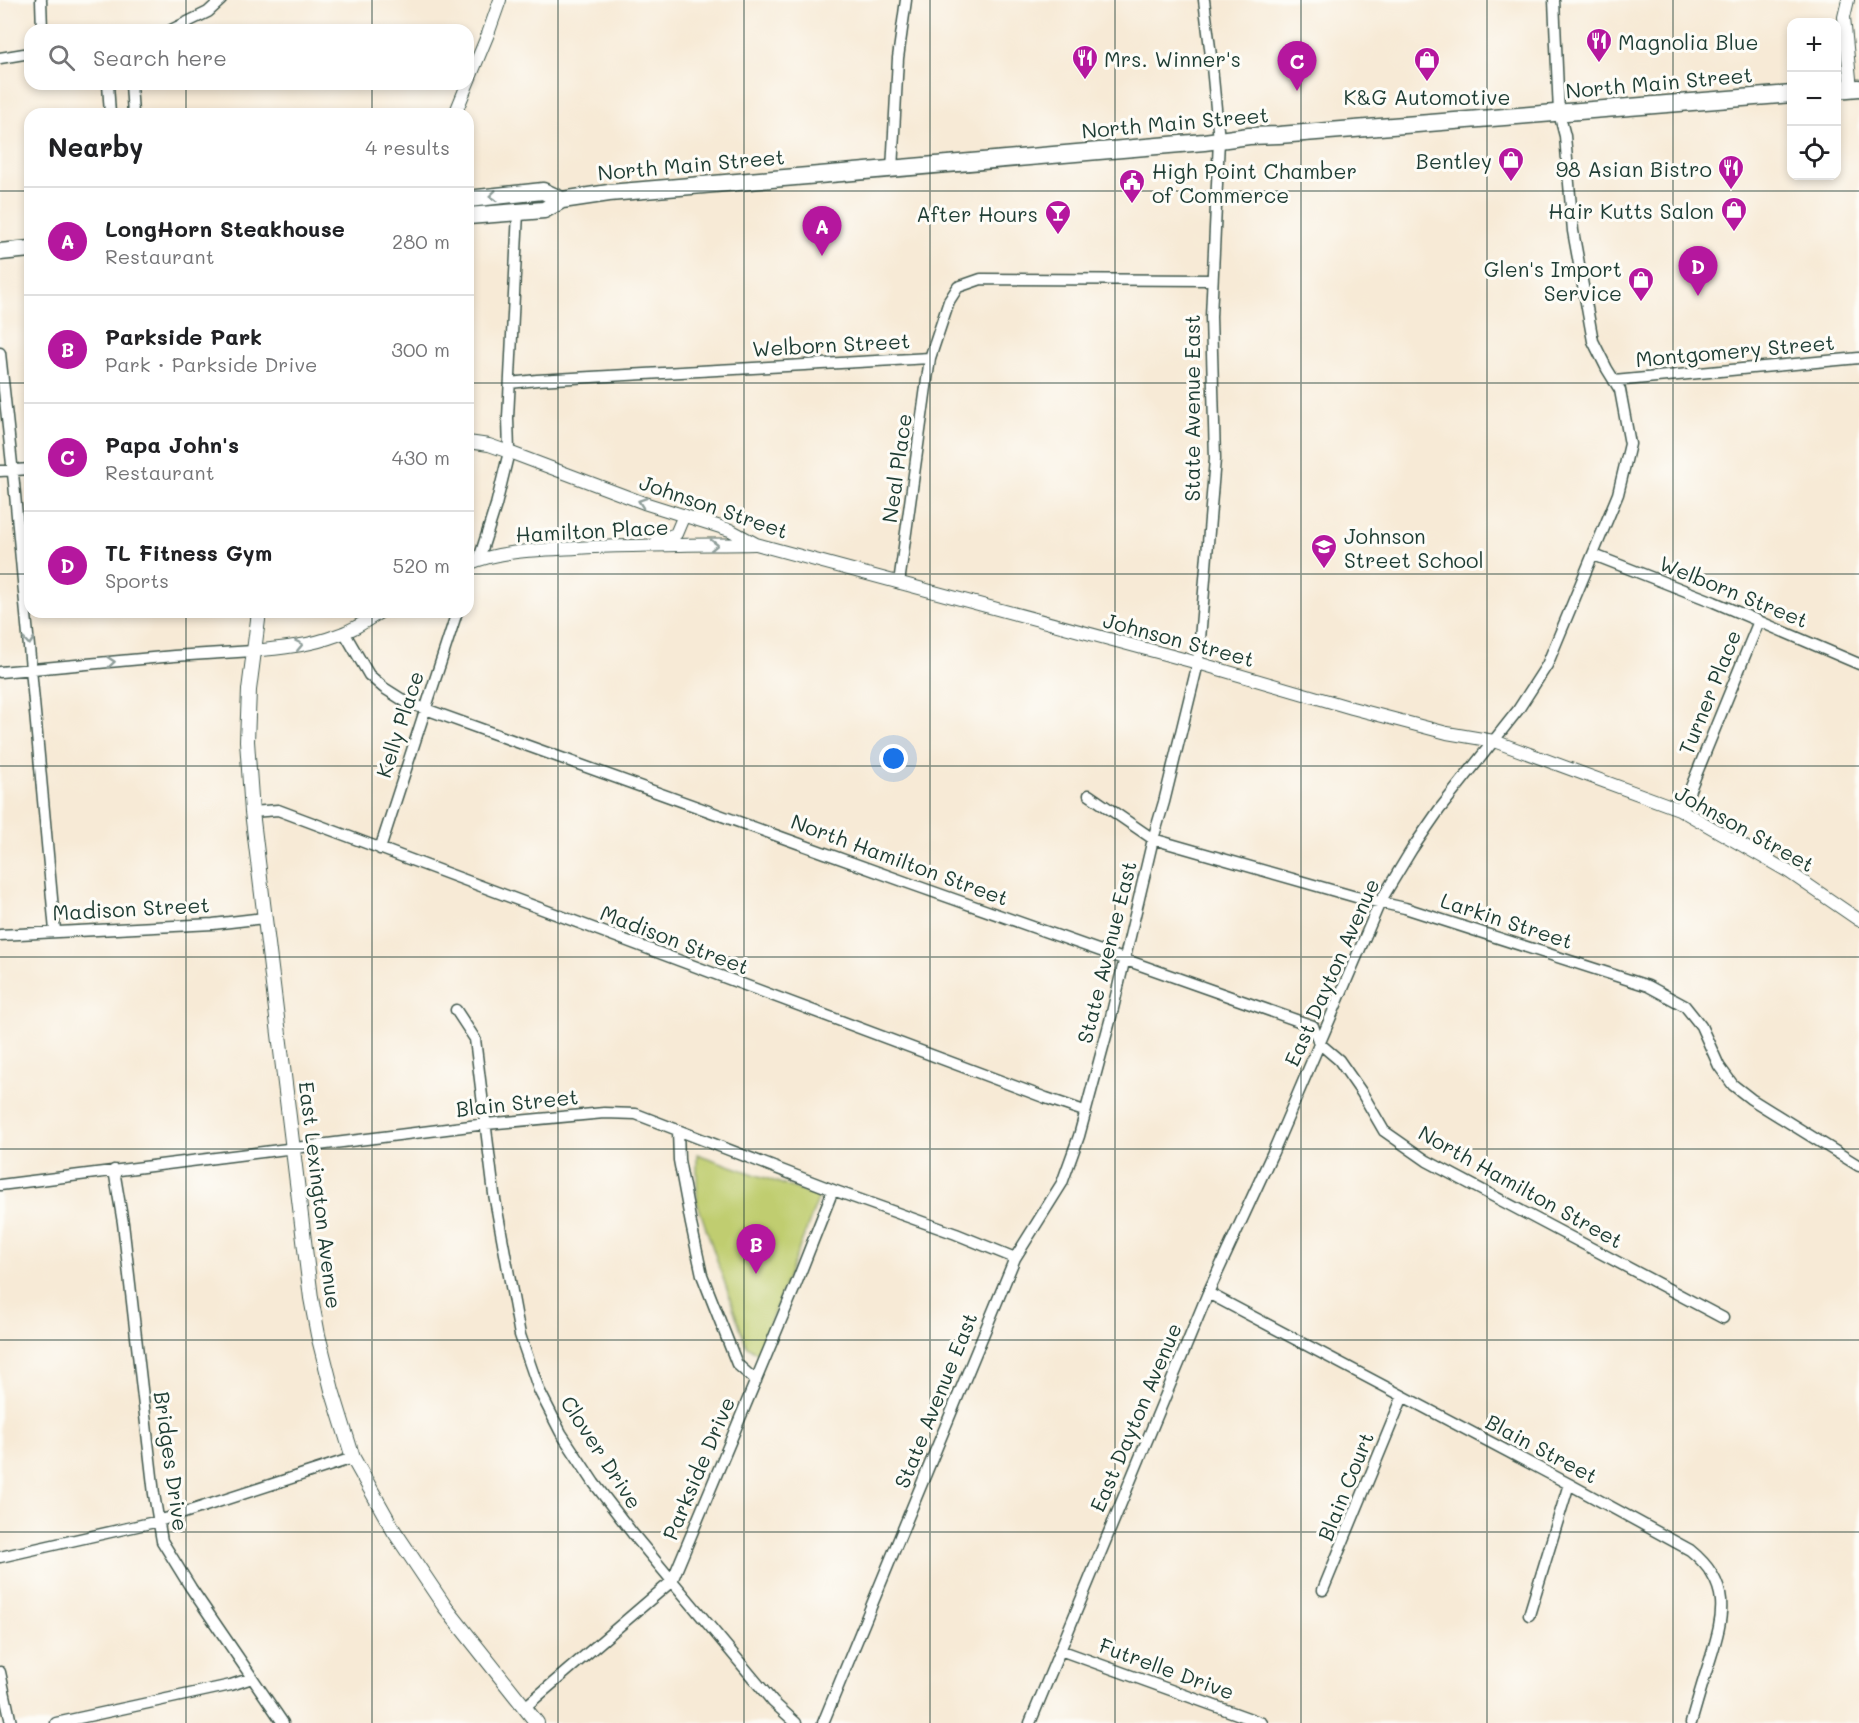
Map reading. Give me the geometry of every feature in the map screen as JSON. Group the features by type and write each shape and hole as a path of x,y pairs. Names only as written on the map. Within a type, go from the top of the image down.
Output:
{"main road":[{"name":"North Main Street","path":"474,216 544,210 562,200 609,193 892,170 1249,136 1787,94"},
{"name":"North Main Street","path":"474,198 543,191 562,200"},
{"path":"0,252 24,250"},
{"name":"East Lexington Avenue","path":"258,618 249,690 247,741 252,812 311,1298 318,1335 353,1458 394,1531 445,1607 537,1723"}],"street":[{"path":"41,0 42,24"},
{"path":"183,24 208,12 221,0"},
{"path":"474,68 500,0"},
{"path":"892,170 898,58 906,0"},
{"name":"State Avenue East","path":"824,1723 1015,1258 1062,1183 1079,1136 1110,1021 1153,838 1198,663 1215,459 1211,317 1219,140 1204,0"},
{"name":"East Dayton Avenue","path":"1030,1723 1208,1293 1273,1152 1380,902 1438,810 1518,710 1547,665 1618,494 1630,444 1620,390 1593,341 1573,231 1565,136 1559,113 1554,0"},
{"path":"1848,0 1844,17 1849,89"},
{"path":"0,58 24,54"},
{"path":"109,90 110,108"},
{"path":"132,90 133,108"},
{"path":"457,108 465,90"},
{"path":"474,559 496,505 509,452 508,418 518,212"},
{"name":"Welborn Street","path":"510,383 930,358 949,301 958,287 981,279 1212,280"},
{"path":"0,353 24,589"},
{"name":"Neal Place","path":"899,583 930,358"},
{"name":"Montgomery Street","path":"1614,381 1859,358"},
{"name":"Johnson Street","path":"474,443 509,452 644,503 730,530 756,544 1198,663 1353,708 1448,733 1494,741 1679,809 1789,872 1859,920"},
{"path":"0,471 24,469"},
{"path":"647,544 675,534 684,515"},
{"name":"Hamilton Place","path":"474,561 539,550 647,544 756,544"},
{"name":"Welborn Street","path":"1594,555 1859,664"},
{"path":"27,618 55,931"},
{"path":"0,672 294,646 335,637 371,618"},
{"name":"Kelly Place","path":"380,849 455,618"},
{"name":"Turner Place","path":"1679,809 1693,781 1759,621"},
{"name":"North Hamilton Street","path":"344,632 369,675 406,702 1313,1026 1319,1042 1339,1060 1384,1131 1427,1161 1723,1318"},
{"name":"Larkin Street","path":"1089,795 1153,838 1356,897 1416,912 1662,992 1685,1006 1701,1026 1719,1066 1733,1085 1751,1099 1859,1166"},
{"name":"Madison Street","path":"252,812 278,810 1084,1111"},
{"name":"Madison Street","path":"0,935 213,924 264,918"},
{"name":"Clover Drive","path":"456,1010 475,1039 494,1194 520,1335 539,1390 561,1433 594,1483 633,1534 773,1702 796,1723"},
{"name":"Blain Street","path":"0,1185 486,1124 604,1113 636,1114 1015,1258"},
{"path":"678,1130 681,1170 702,1275 737,1364 756,1381"},
{"name":"Bridges Drive","path":"114,1170 123,1224 162,1541 191,1588 283,1723"},
{"name":"Parkside Drive","path":"525,1707 672,1581 833,1190"},
{"name":"Blain Street","path":"1208,1293 1569,1484 1690,1550 1704,1562 1721,1596 1722,1613 1690,1723"},
{"name":"Blain Court","path":"1323,1590 1403,1396"},
{"path":"0,1557 159,1521 353,1458"},
{"path":"1529,1615 1569,1484"},
{"name":"Futrelle Drive","path":"1060,1650 1262,1723"},
{"path":"0,1672 12,1723"},
{"path":"57,1723 252,1678"}],"green space":[{"path":"697,1154 819,1197 758,1354 746,1345 697,1202"}],"waterway":[{"path":"1124,868 1134,874"}],"place":[{"name":"Magnolia Blue","path":"1599,64"},
{"name":"Mrs. Winner's","path":"1085,81"},
{"name":"K&G Automotive","path":"1427,83"},
{"name":"Papa John's","path":"1297,91"},
{"name":"Bentley","path":"1511,183"},
{"name":"98 Asian Bistro","path":"1731,191"},
{"name":"High Point Chamber of Commerce","path":"1132,205"},
{"name":"Hair Kutts Salon","path":"1734,233"},
{"name":"After Hours","path":"1058,236"},
{"name":"LongHorn Steakhouse","path":"822,256"},
{"name":"TL Fitness Gym","path":"1698,296"},
{"name":"Glen's Import Service","path":"1641,303"},
{"name":"Johnson Street School","path":"1324,570"},
{"name":"Parkside Park","path":"756,1274"}]}
